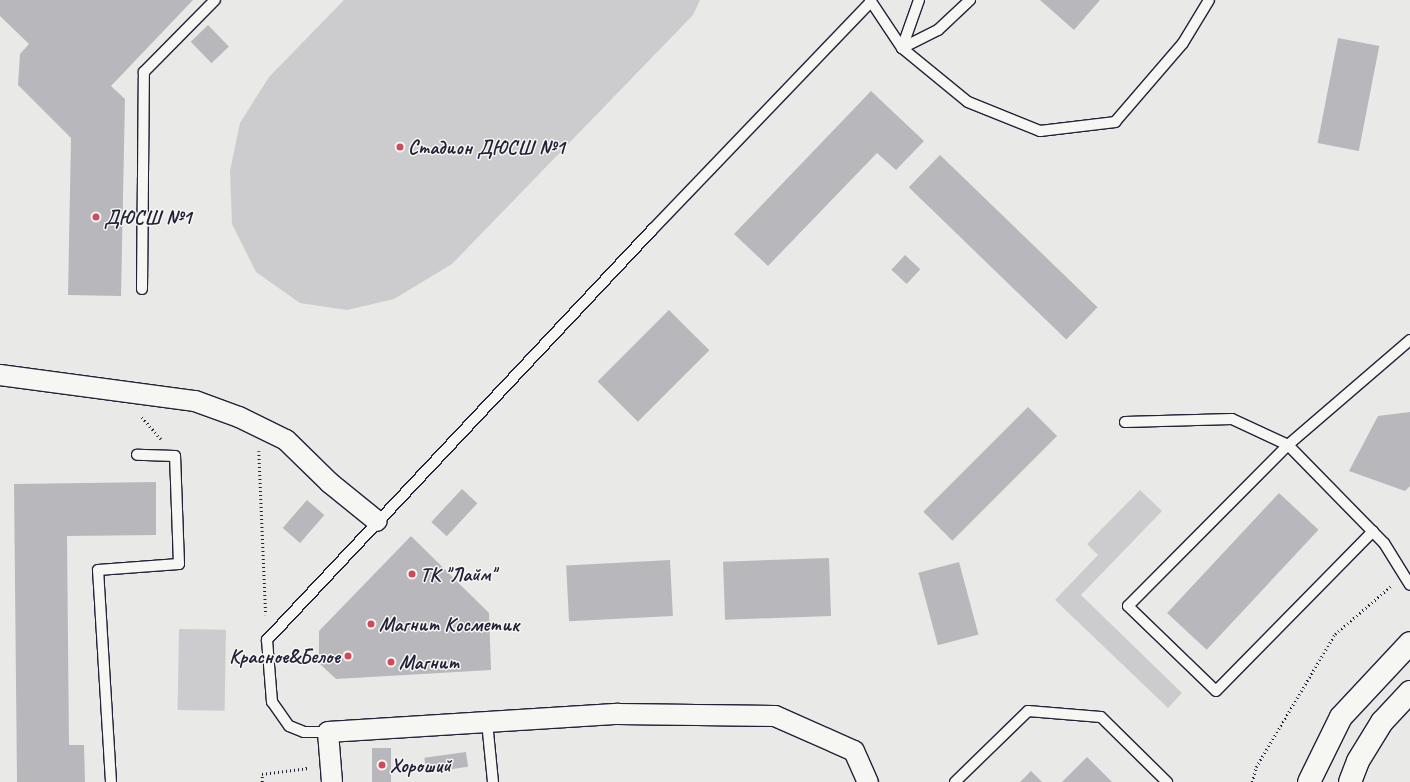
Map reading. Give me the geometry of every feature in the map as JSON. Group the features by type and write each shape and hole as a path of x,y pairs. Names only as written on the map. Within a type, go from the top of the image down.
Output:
{"street":[{"path":"0,375 194,401 257,426 286,440 330,483 377,522"},
{"path":"1309,782 1341,717 1410,643"},
{"path":"1350,782 1358,761 1382,722 1410,692"},
{"path":"331,774 328,732 618,714 775,716 854,751 868,782"}],"lane":[{"path":"142,289 144,72 215,0"},
{"path":"902,48 919,0"},
{"path":"902,48 938,30 970,0"},
{"path":"328,732 304,732 289,726 272,702 267,640 871,1 902,48 968,102 1040,131 1115,122 1183,43 1209,0"},
{"path":"1373,531 1216,691 1128,606 1288,445 1410,340"},
{"path":"1125,422 1232,420 1288,445 1384,543 1410,585"},
{"path":"111,782 98,570 179,564 175,456 137,455"},
{"path":"955,782 1028,711 1101,717 1167,782"},
{"path":"487,722 493,782"}],"path":[{"path":"117,390 175,456"},
{"path":"257,426 267,640"},
{"path":"1252,782 1256,767 1335,634 1404,575"},
{"path":"262,782 262,774 331,774"}],"shaded area":[{"name":"Стадион ДЮСШ №1","path":"344,0 700,0 693,15 452,264 394,299 347,310 300,303 256,272 232,224 230,171 240,123 269,77"},
{"path":"1140,490 1162,511 1081,595 1182,693 1168,708 1055,600 1098,555 1087,544"},
{"path":"179,629 226,630 225,711 178,710"}],"building":[{"name":"ДЮСШ №1","path":"0,0 193,0 111,86 125,99 121,296 68,295 71,138 18,85 20,54 29,44 0,16"},
{"path":"1040,0 1100,0 1074,30"},
{"path":"208,25 229,47 212,63 191,42"},
{"path":"1338,38 1379,46 1359,151 1318,143"},
{"path":"871,91 924,141 896,170 877,153 768,266 734,234"},
{"path":"940,155 1098,307 1066,340 909,187"},
{"path":"905,255 920,269 907,284 891,270"},
{"path":"669,310 709,350 638,422 598,381"},
{"path":"1028,407 1057,436 952,541 923,512"},
{"path":"1410,412 1410,486 1405,491 1349,471 1378,416"},
{"path":"156,482 156,535 67,536 69,745 84,745 85,782 17,782 14,484"},
{"path":"462,489 477,503 447,536 431,522"},
{"path":"1279,493 1318,530 1207,650 1167,613"},
{"path":"307,500 324,515 300,543 283,528"},
{"name":"ТК \"Лайм\"","path":"411,536 489,613 491,670 336,679 319,663 319,631"},
{"path":"829,558 831,616 725,620 723,562"},
{"path":"670,560 673,616 569,621 566,565"},
{"path":"959,562 978,634 938,645 918,573"},
{"name":"Хороший","path":"372,748 391,748 391,782 372,782"},
{"path":"466,752 468,767 426,773 424,758"},
{"path":"1087,757 1112,782 1062,782"},
{"path":"1031,771 1042,782 1020,782"}],"place":[{"name":"Стадион ДЮСШ №1","path":"400,147"},
{"name":"ДЮСШ №1","path":"96,217"},
{"name":"ТК \"Лайм\"","path":"412,574"},
{"name":"Магнит Косметик","path":"371,624"},
{"name":"Красное&Белое","path":"348,656"},
{"name":"Магнит","path":"391,662"},
{"name":"Хороший","path":"382,765"}]}
